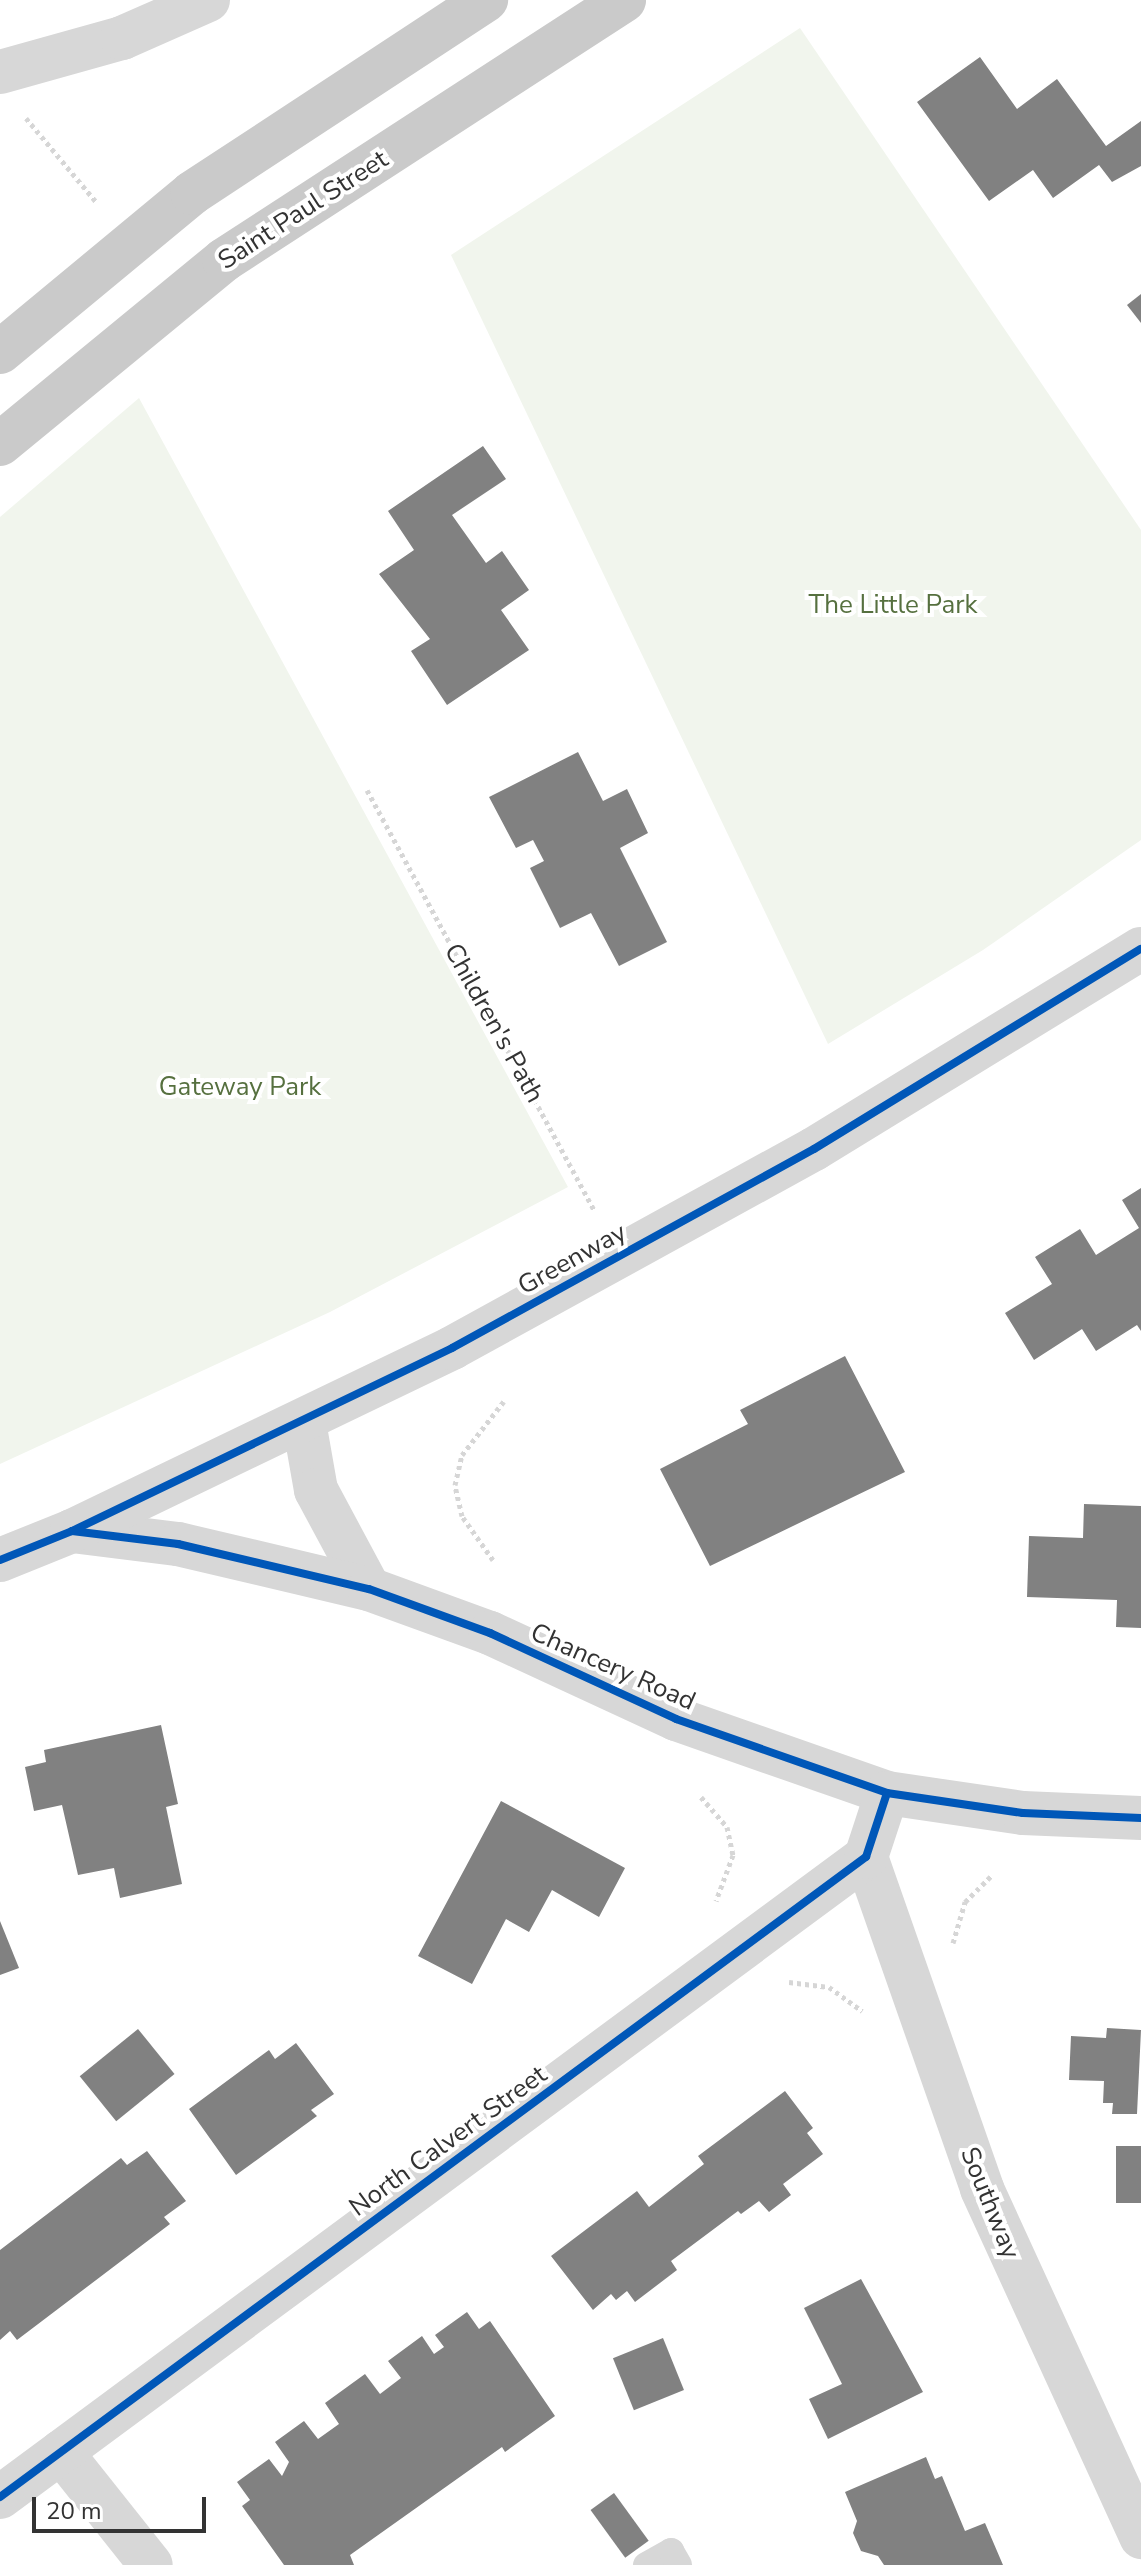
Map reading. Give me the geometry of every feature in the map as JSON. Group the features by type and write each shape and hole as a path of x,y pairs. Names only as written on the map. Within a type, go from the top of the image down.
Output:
{"main road":[{"path":"0,352 192,193 486,0"},
{"name":"Saint Paul Street","path":"0,444 224,260 624,0"}],"street":[{"path":"0,72 122,38 208,0"},
{"name":"Greenway","path":"0,1560 72,1531 304,1422 618,1256 814,1149 1141,949"},
{"path":"304,1422 316,1490 369,1589"},
{"name":"Chancery Road","path":"72,1531 178,1544 369,1589 490,1633 676,1719 887,1793 1023,1813 1141,1818"},
{"path":"866,1857 887,1793"},
{"name":"North Calvert Street","path":"0,2497 866,1857"},
{"name":"Southway","path":"866,1857 982,2189 1141,2537"},
{"path":"61,2452 151,2565"}],"lane":[{"path":"646,2565 671,2551 679,2565"}],"path":[{"path":"22,113 99,206"},
{"path":"493,1560 462,1516 455,1485 462,1455 504,1401"},
{"path":"701,1797 727,1827 733,1855 713,1905"},
{"path":"953,1943 965,1902 993,1874"},
{"path":"780,1981 829,1987 862,2011"}],"green space":[{"name":"The Little Park","path":"800,28 1141,530 1141,840 983,950 828,1044 451,255"},
{"name":"Gateway Park","path":"139,398 568,1187 330,1312 0,1464 0,517"}],"building":[{"path":"980,57 1017,109 1057,79 1106,146 1141,121 1141,166 1112,182 1099,165 1053,198 1033,170 989,201 917,102"},
{"path":"1141,294 1141,323 1127,305"},
{"path":"483,446 506,479 452,515 486,563 502,551 529,590 501,610 529,650 447,705 411,651 430,639 379,574 414,550 388,511"},
{"path":"578,752 603,801 627,789 648,833 620,848 667,942 619,966 591,913 560,928 530,868 544,861 533,840 516,848 489,797"},
{"path":"1141,1188 1141,1331 1137,1325 1096,1351 1082,1329 1034,1360 1005,1313 1052,1284 1035,1257 1080,1229 1096,1255 1139,1228 1122,1200"},
{"path":"845,1356 905,1472 710,1566 660,1469 748,1424 740,1410"},
{"path":"1084,1504 1141,1506 1141,1628 1116,1627 1117,1600 1027,1597 1029,1536 1083,1538"},
{"path":"161,1725 178,1804 166,1807 182,1884 120,1898 114,1868 78,1875 62,1805 34,1811 25,1767 46,1762 44,1750"},
{"path":"501,1801 625,1868 599,1917 552,1890 529,1932 506,1919 472,1984 418,1956"},
{"path":"0,1921 19,1968 0,1975"},
{"path":"1107,2028 1141,2030 1137,2114 1112,2114 1113,2103 1103,2103 1104,2081 1069,2080 1071,2036 1106,2038"},
{"path":"138,2029 175,2074 116,2121 80,2076"},
{"path":"296,2043 334,2094 311,2110 317,2116 236,2175 189,2109 269,2050 275,2059"},
{"path":"785,2091 813,2128 807,2133 823,2154 783,2184 791,2195 769,2212 759,2201 741,2214 738,2211 671,2261 677,2270 635,2302 627,2291 616,2300 611,2294 593,2310 551,2256 637,2191 649,2207 704,2164 698,2156"},
{"path":"1116,2146 1141,2146 1141,2203 1116,2203"},
{"path":"147,2151 186,2201 164,2217 170,2224 17,2340 10,2331 0,2340 0,2250 121,2158 127,2165"},
{"path":"861,2279 923,2392 828,2439 809,2399 842,2384 804,2308"},
{"path":"467,2312 479,2329 490,2321 555,2416 505,2452 502,2447 350,2555 354,2565 284,2565 242,2506 250,2500 237,2482 269,2459 282,2476 289,2462 275,2442 304,2421 318,2439 339,2424 325,2403 365,2374 380,2394 401,2378 388,2361 422,2336 434,2354 444,2347 435,2335"},
{"path":"663,2338 684,2390 634,2410 613,2358"},
{"path":"926,2457 935,2479 942,2476 965,2531 985,2523 1003,2565 884,2565 878,2556 861,2551 853,2533 857,2521 845,2492"},
{"path":"614,2493 649,2541 625,2558 591,2510"}],"cycle path":[{"path":"0,1560 72,1531 452,1348 814,1149 1141,949"},
{"path":"72,1531 178,1544 369,1589 490,1633 676,1719 887,1793 1023,1813 1141,1818"},
{"path":"0,2497 866,1857 887,1793"}]}
